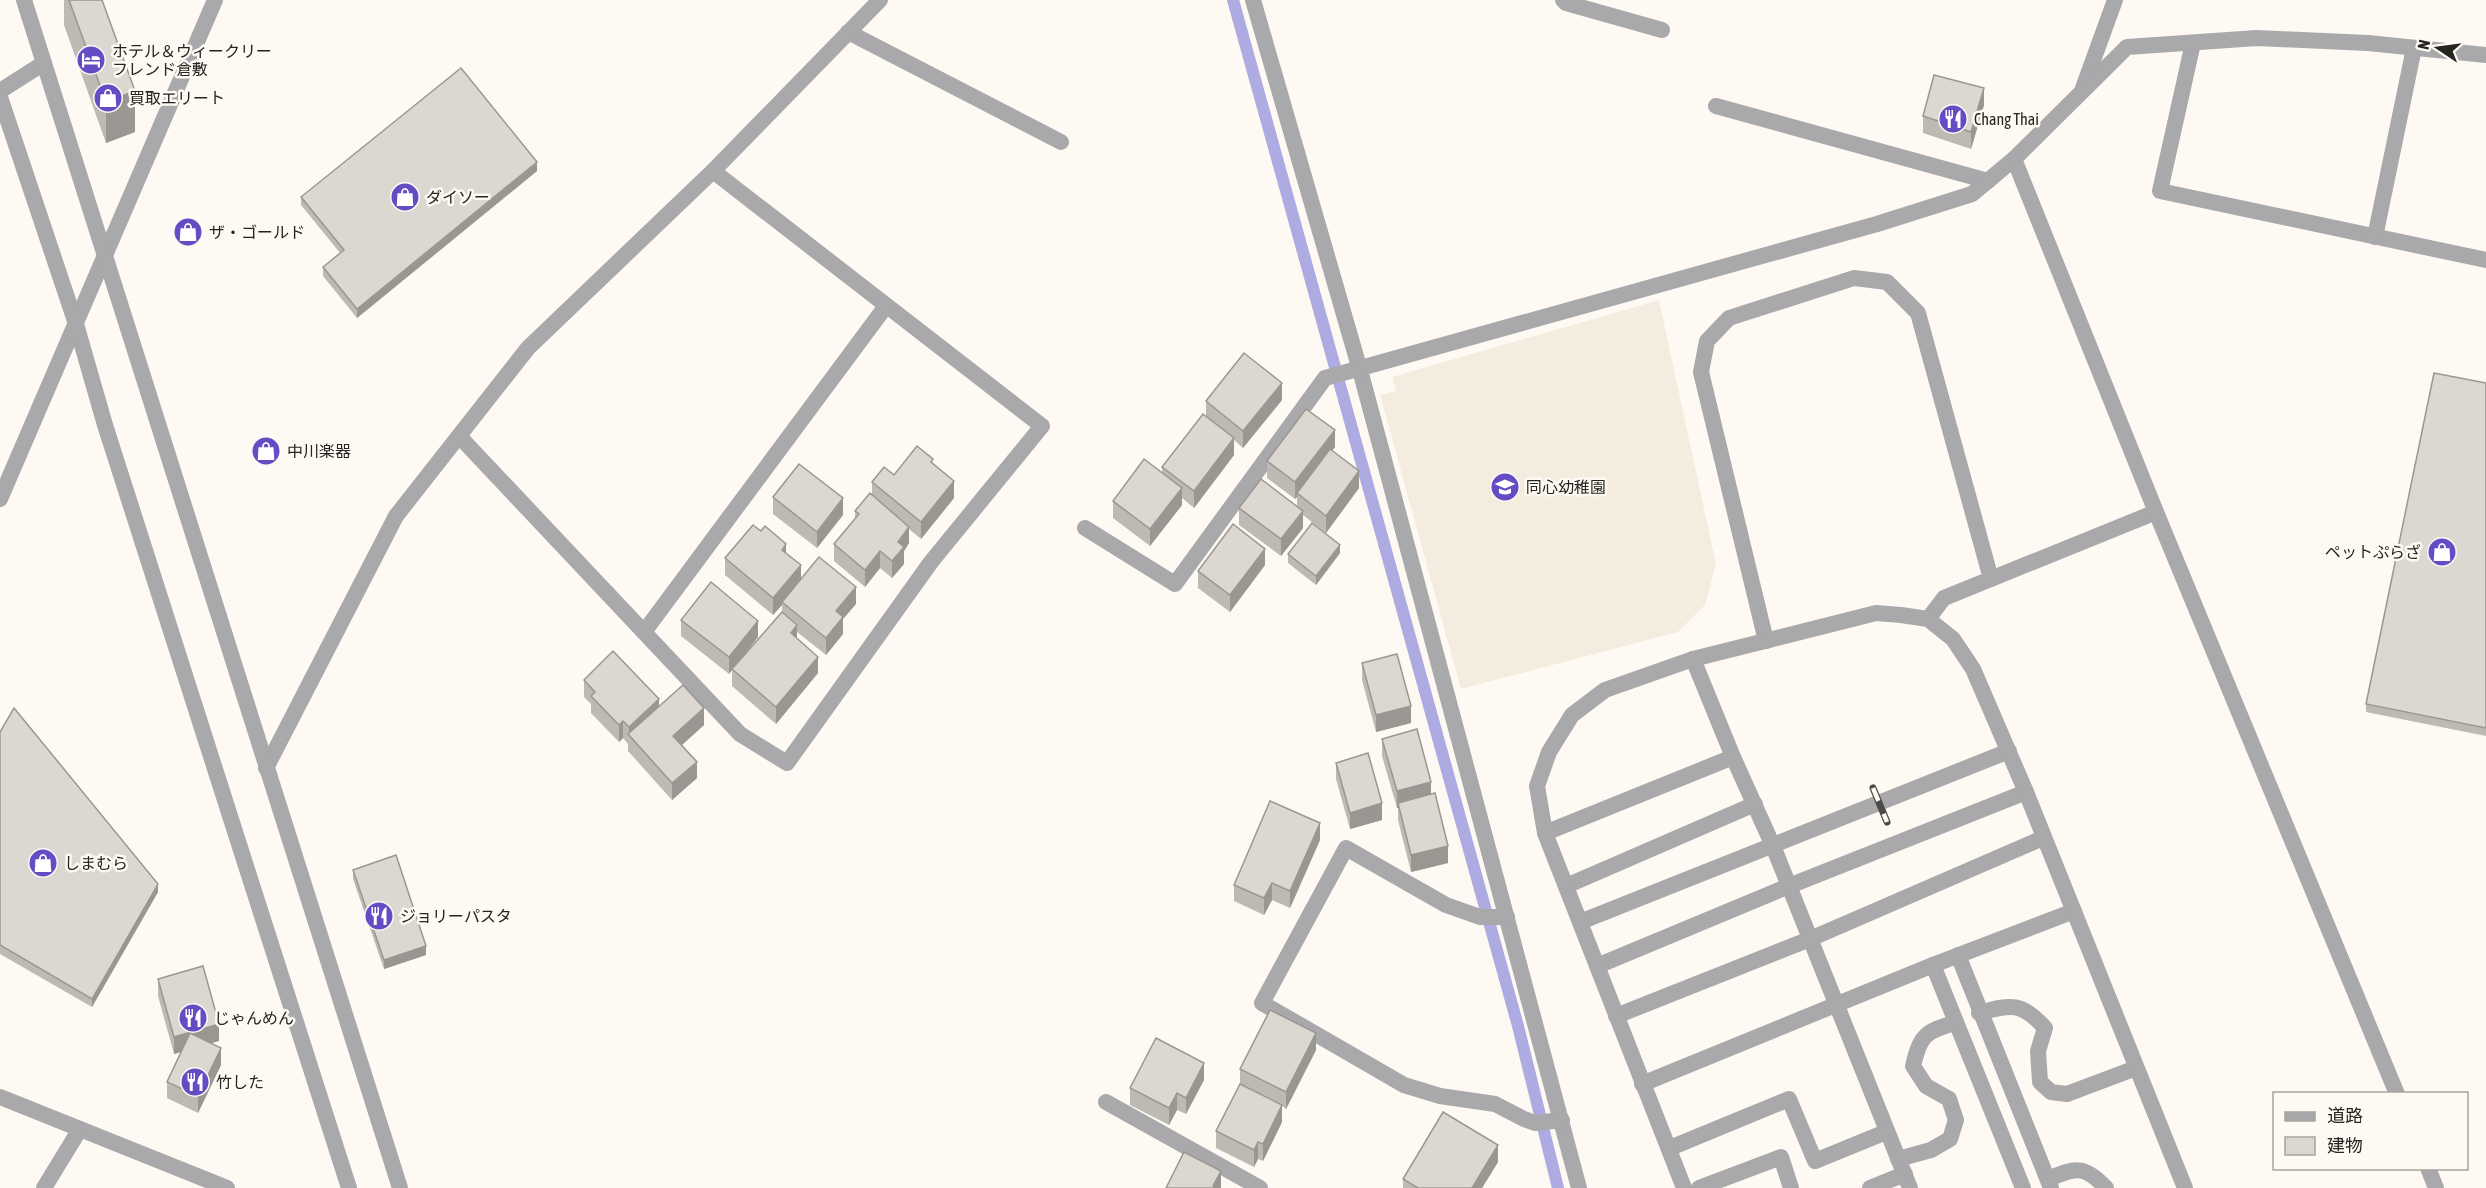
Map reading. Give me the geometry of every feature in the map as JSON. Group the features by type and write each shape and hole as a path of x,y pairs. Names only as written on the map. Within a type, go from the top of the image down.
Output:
{"street":[{"path":"24,0 106,253 266,768 400,1188"},
{"path":"0,499 215,0"},
{"path":"266,768 396,516 528,348 713,171 880,0"},
{"path":"1253,0 1346,373 1548,1121 1579,1188"},
{"path":"1563,0 1566,3 1662,30"},
{"path":"2082,92 2115,0"},
{"path":"848,32 1061,142"},
{"path":"1085,528 1175,584 1325,378 1877,224 1972,194 2014,159 2127,47 2257,38 2368,43 2486,55"},
{"path":"2193,43 2160,191 2486,260"},
{"path":"2374,237 2414,48"},
{"path":"0,91 44,63"},
{"path":"0,97 76,324 105,425 349,1188"},
{"path":"1716,105 1988,181"},
{"path":"2014,159 2156,512 2396,1092"},
{"path":"459,436 740,734 787,763 931,562 1042,426 713,171"},
{"path":"1766,641 1701,372 1707,341 1729,318 1854,278 1887,282 1918,313 1991,579"},
{"path":"644,632 886,306"},
{"path":"1928,620 1944,598 2156,512"},
{"path":"1684,1188 1545,833 1537,786 1549,752 1572,715 1605,690 1693,659 1876,614 1901,615 1928,620 1953,639 1973,669 2026,792 2185,1188"},
{"path":"1693,659 1773,846 1904,1174"},
{"path":"1580,922 2009,751"},
{"path":"1545,833 1733,757"},
{"path":"1597,966 1789,886 2026,792"},
{"path":"1566,886 1755,804"},
{"path":"1616,1016 1810,939 2043,838"},
{"path":"1494,917 1446,905 1346,848 1262,1003 1404,1085 1440,1096 1495,1104 1524,1119 1548,1121"},
{"path":"1642,1084 1933,965 2074,911"},
{"path":"1958,955 2050,1184 2073,1169 2094,1175 2106,1188"},
{"path":"1933,965 2024,1188"},
{"path":"1980,1013 2005,1005 2031,1011 2045,1028 2038,1051 2040,1082 2051,1092 2067,1094 2136,1068"},
{"path":"1870,1188 1904,1174 1931,1150 1950,1139 1956,1120 1949,1099 1926,1086 1913,1066 1919,1042 1936,1028 1955,1023"},
{"path":"0,1097 227,1188"},
{"path":"1670,1148 1789,1099 1815,1161 1886,1132"},
{"path":"1106,1102 1260,1188"},
{"path":"44,1188 80,1129"},
{"path":"1699,1188 1781,1157 1791,1188"},
{"path":"2429,1170 2436,1188"}],"shaded area":[{"path":"1659,300 1716,564 1705,605 1678,632 1461,689 1380,395 1396,391 1392,377"}],"building":[{"path":"69,0 102,0 135,91 106,102"},
{"path":"461,68 537,162 357,309 323,267 344,250 301,197"},
{"path":"1934,75 1984,88 1971,132 1923,116"},
{"path":"1244,353 1282,383 1243,431 1206,401"},
{"name":"ペットぷらざ","path":"2434,373 2486,383 2486,728 2366,704"},
{"path":"1306,409 1335,430 1295,482 1267,461"},
{"path":"1203,414 1234,438 1194,491 1162,467"},
{"path":"917,446 933,459 931,462 954,481 921,522 872,482 884,467 894,475"},
{"path":"1330,449 1359,471 1326,516 1297,493"},
{"path":"1144,459 1182,488 1150,529 1113,501"},
{"path":"799,464 843,498 817,532 773,497"},
{"path":"1261,479 1303,511 1281,539 1239,508"},
{"path":"870,493 909,527 898,542 904,547 892,561 880,551 865,570 834,544 859,514 855,511"},
{"path":"1312,523 1340,545 1316,576 1288,554"},
{"path":"1233,524 1265,549 1230,595 1198,571"},
{"path":"753,525 761,531 765,526 786,544 782,550 801,565 773,598 725,558"},
{"path":"819,557 856,587 836,611 843,617 826,638 782,602"},
{"path":"711,582 758,621 729,657 681,620"},
{"path":"782,612 797,625 791,633 818,657 776,707 732,669"},
{"path":"613,651 659,699 629,727 623,721 619,725 591,696 595,692 584,680"},
{"path":"1397,654 1411,706 1376,715 1362,663"},
{"path":"683,685 704,708 673,736 697,762 672,783 628,734"},
{"path":"14,708 158,884 92,999 0,945 0,732"},
{"path":"1417,729 1431,782 1397,791 1382,739"},
{"path":"1368,753 1382,803 1350,813 1336,763"},
{"path":"1435,793 1448,846 1411,855 1398,803"},
{"path":"1270,801 1320,823 1290,891 1272,883 1264,898 1234,885"},
{"path":"396,855 426,946 384,960 353,870"},
{"path":"203,966 219,1024 174,1037 158,979"},
{"path":"1270,1010 1316,1033 1286,1092 1240,1069"},
{"path":"190,1033 221,1048 198,1096 167,1082"},
{"path":"1156,1038 1204,1063 1186,1098 1177,1093 1169,1108 1130,1088"},
{"path":"1240,1084 1282,1105 1263,1144 1258,1142 1254,1150 1216,1131"},
{"path":"1443,1112 1498,1145 1472,1188 1418,1188 1403,1179"},
{"path":"1184,1152 1221,1171 1213,1186 1217,1188 1166,1188"}],"waterway":[{"path":"1233,0 1518,1026 1558,1188"}],"railway":[{"path":"1873,788 1887,822"}],"place":[{"name":"ホテル＆ウィークリー フレンド倉敷","path":"91,60"},
{"name":"買取エリート","path":"108,98"},
{"name":"Chang Thai","path":"1953,119"},
{"name":"ダイソー","path":"405,197"},
{"name":"ザ・ゴールド","path":"188,232"},
{"name":"中川楽器","path":"266,451"},
{"name":"同心幼稚園","path":"1505,487"},
{"name":"ペットぷらざ","path":"2442,552"},
{"name":"しまむら","path":"43,863"},
{"name":"ジョリーパスタ","path":"379,916"},
{"name":"じゃんめん","path":"193,1018"},
{"name":"竹した","path":"195,1082"}]}
